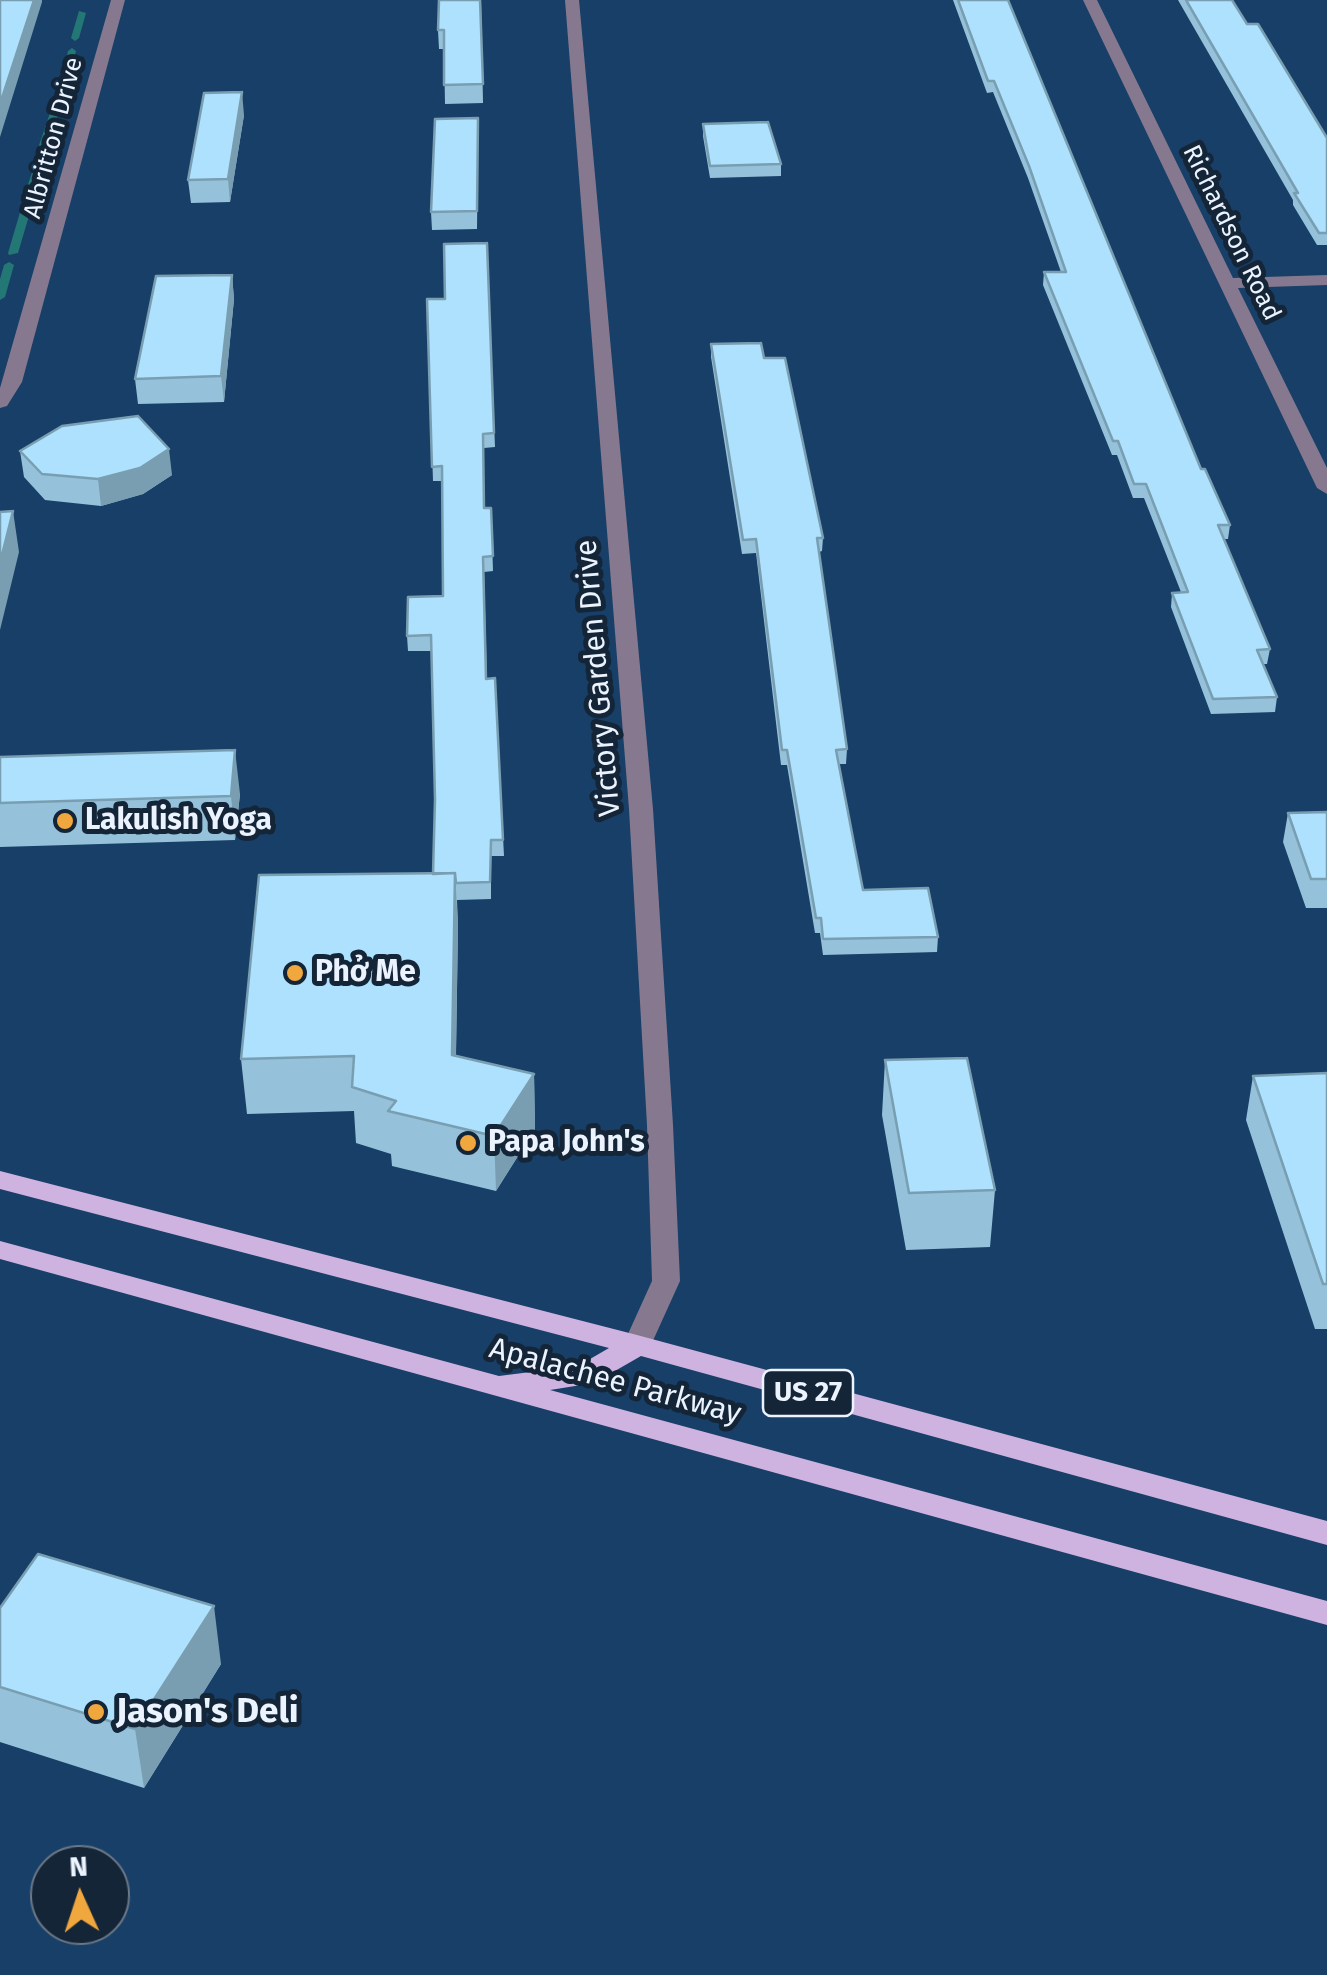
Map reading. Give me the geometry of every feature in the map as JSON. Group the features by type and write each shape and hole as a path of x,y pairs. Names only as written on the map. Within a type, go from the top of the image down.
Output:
{"main road":[{"name":"Apalachee Parkway","path":"3,1182 637,1345 1327,1533"},
{"name":"Apalachee Parkway","path":"0,1250 1327,1612"},
{"path":"492,1386 584,1376 637,1345"}],"street":[{"name":"Albritton Drive","path":"0,402 13,382 118,0"},
{"name":"Victory Garden Drive","path":"572,0 641,809 660,1125 666,1281 637,1345"},
{"name":"Richardson Road","path":"1090,0 1327,488"},
{"path":"1227,283 1327,280"}],"building":[{"path":"0,0 34,0 0,104"},
{"path":"439,0 480,0 483,84 444,85 444,30 438,30"},
{"path":"958,0 1008,0 1201,469 1205,469 1230,525 1218,525 1270,649 1257,650 1277,697 1213,699 1172,593 1188,592 1146,484 1134,484 1118,441 1113,441 1044,272 1066,272 1029,166 994,81 988,81"},
{"path":"1186,0 1232,0 1247,24 1258,24 1327,138 1327,233 1319,233 1294,193 1298,193"},
{"path":"242,92 228,179 188,180 204,93"},
{"path":"478,118 477,211 431,212 435,119"},
{"path":"768,122 781,164 710,166 703,124"},
{"path":"487,243 494,433 483,434 484,508 491,508 493,556 483,557 486,679 495,678 503,840 491,840 490,882 456,883 455,873 433,874 431,635 407,636 408,597 443,596 442,466 432,467 427,299 445,299 444,244"},
{"path":"232,275 221,376 135,379 156,276"},
{"path":"761,343 764,358 785,358 823,538 817,538 847,749 836,750 863,890 928,888 938,937 823,939 821,918 816,918 787,750 782,750 756,539 743,540 711,344"},
{"path":"138,416 169,449 140,468 98,479 42,474 20,451 62,426"},
{"path":"13,511 0,563 0,512"},
{"path":"235,750 231,796 0,803 0,757"},
{"path":"1327,812 1327,879 1311,879 1288,813"},
{"path":"455,873 452,1055 534,1074 494,1136 388,1111 396,1101 352,1087 354,1056 241,1059 259,875"},
{"path":"967,1058 995,1190 909,1193 885,1060"},
{"path":"1327,1073 1327,1284 1323,1284 1253,1076"},
{"path":"38,1554 214,1606 135,1729 0,1687 0,1608"}],"waterway":[{"path":"75,38 82,13"},
{"path":"62,85 72,51"},
{"path":"42,151 54,112"},
{"path":"29,196 39,163"},
{"path":"13,253 26,209"},
{"path":"0,297 9,265"}],"place":[{"name":"Lakulish Yoga","path":"65,821"},
{"name":"Phở Me","path":"295,973"},
{"name":"Papa John's","path":"468,1143"},
{"name":"Jason's Deli","path":"96,1712"}]}
